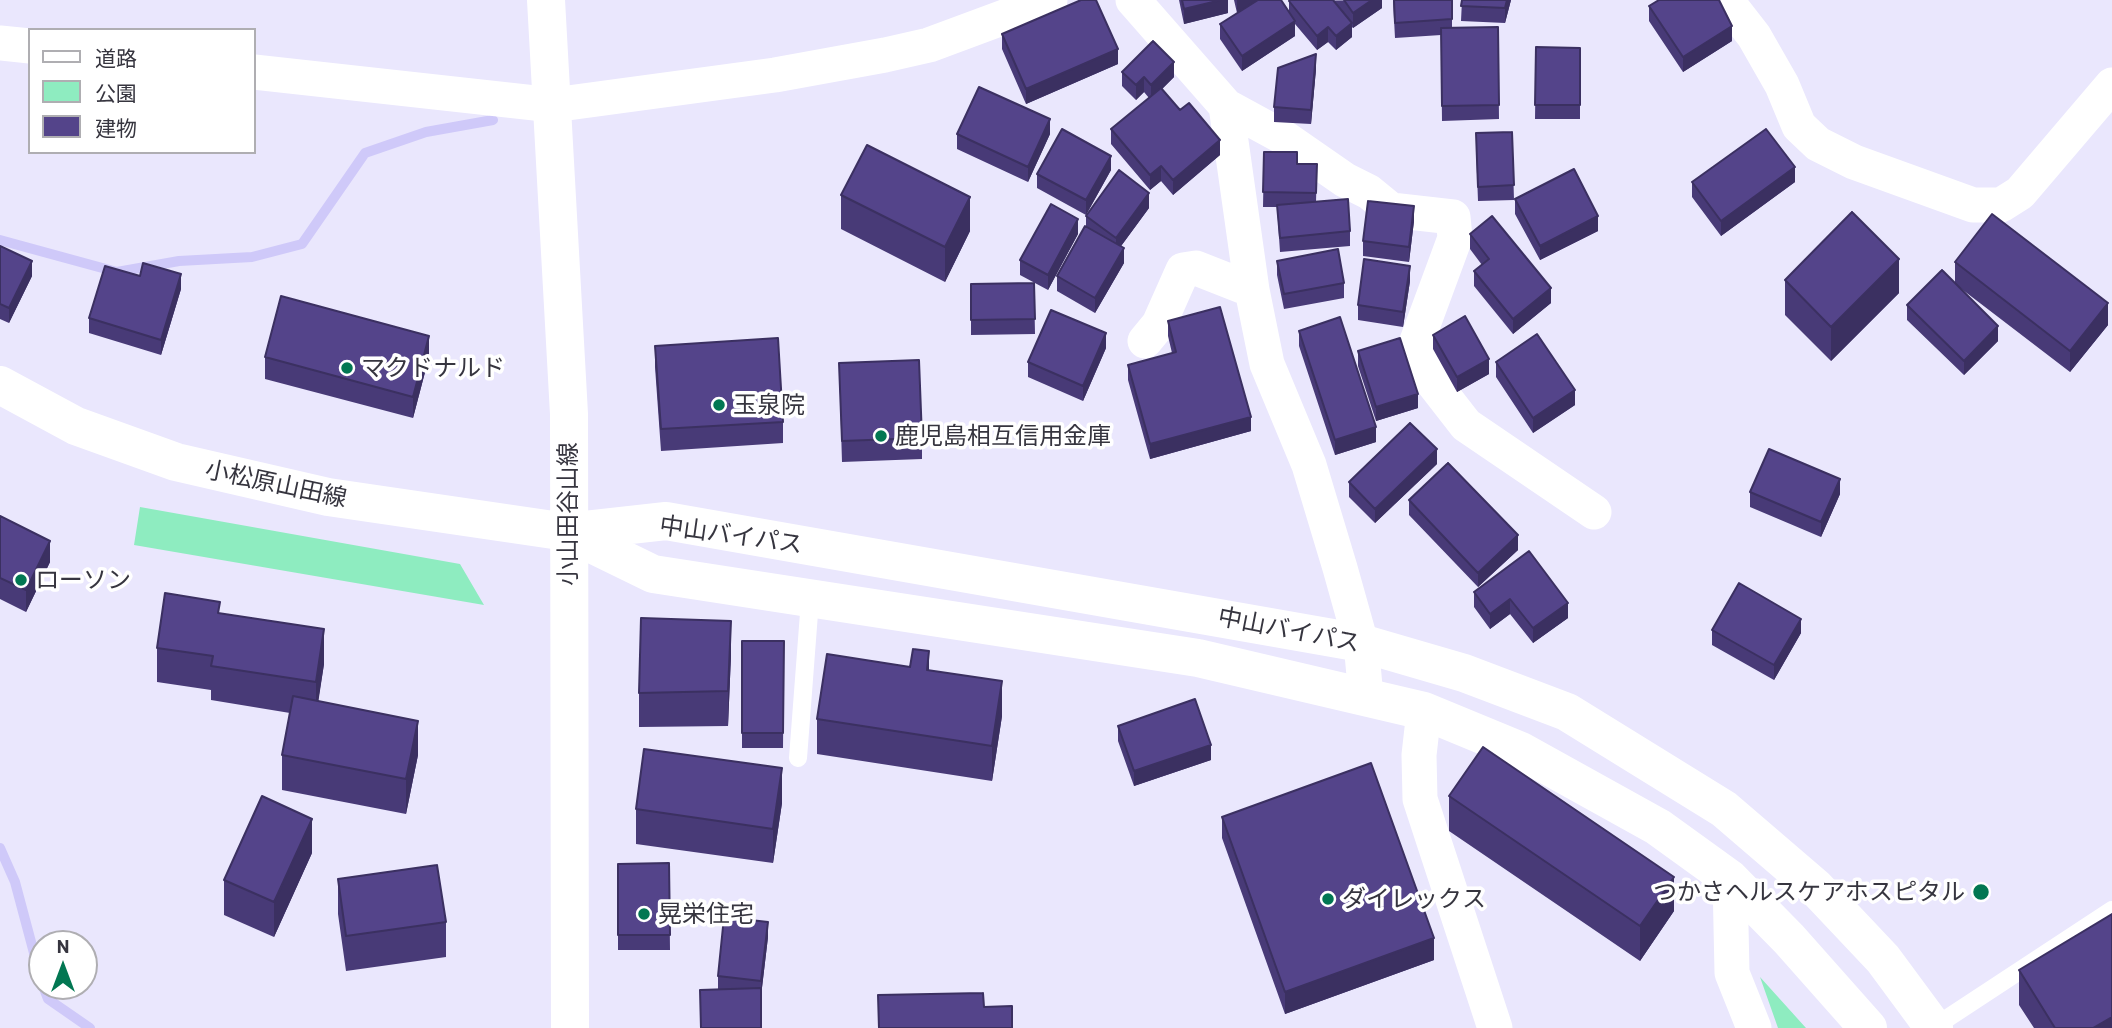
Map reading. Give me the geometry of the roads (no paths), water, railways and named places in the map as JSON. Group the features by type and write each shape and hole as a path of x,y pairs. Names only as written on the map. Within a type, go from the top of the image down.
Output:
{"street":[{"name":"小山田谷山線","path":"546,0 560,290 569,414 567,532 570,1028"},
{"path":"256,72 553,104 775,75 885,55 929,45 1050,0"},
{"path":"1133,0 1226,106 1283,137 1345,180 1370,191 1391,209 1453,217 1455,237 1414,349 1431,380 1466,425 1594,512"},
{"path":"1726,0 1754,36 1782,85 1800,126 1818,144 1876,171 1973,205 2001,205 2020,193 2112,85"},
{"path":"0,43 28,46"},
{"path":"1226,106 1252,290 1267,364 1309,465 1362,643 1366,697"},
{"path":"1145,341 1159,324 1183,270 1196,268 1252,290"},
{"name":"小松原山田線","path":"0,385 76,426 176,463 327,497 567,532"},
{"name":"中山バイパス","path":"567,532 666,521 1362,643 1464,673 1567,712 1724,809 1816,888 1883,959 1933,1028"},
{"name":"中山バイパス","path":"567,532 653,574 1198,658 1424,711 1521,751 1658,827 1730,880 1789,939 1868,1028"},
{"path":"1424,711 1419,755 1420,799 1495,1028"},
{"path":"1730,880 1732,973 1754,1028"}],"lane":[{"path":"798,758 810,600"},
{"path":"1933,1028 2112,910"}],"waterway":[{"path":"0,240 117,272 179,261 252,257 302,244 365,153 426,132 493,120"},
{"path":"0,848 15,882 28,931"},
{"path":"49,1000 90,1028"}],"place":[{"name":"マクドナルド","path":"347,368"},
{"name":"玉泉院","path":"719,405"},
{"name":"鹿児島相互信用金庫","path":"881,436"},
{"name":"ローソン","path":"21,580"},
{"name":"つかさヘルスケアホスピタル","path":"1981,892"},
{"name":"ダイレックス","path":"1328,899"},
{"name":"晃栄住宅","path":"644,914"}]}
